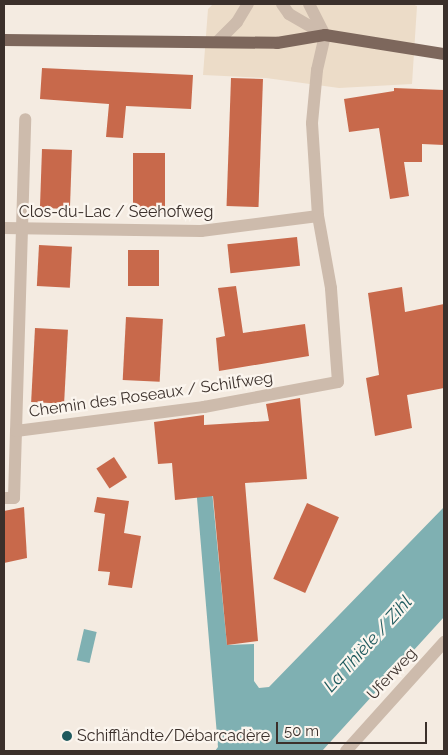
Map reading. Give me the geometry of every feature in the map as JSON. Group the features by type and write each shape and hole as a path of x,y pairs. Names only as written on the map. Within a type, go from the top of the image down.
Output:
{"main road":[{"path":"4,40 290,42 325,35 444,54"}],"street":[{"path":"217,42 237,22 248,4"},
{"path":"282,4 289,14 325,35"},
{"path":"309,4 325,35 317,70 312,123 318,216"},
{"path":"16,431 25,119"},
{"name":"Clos-du-Lac / Seehofweg","path":"4,228 200,231 318,216"},
{"name":"Chemin des Roseaux / Schilfweg","path":"4,498 14,498 16,431 204,407 338,382 330,288 318,216"},
{"name":"Uferweg","path":"346,751 444,642"}],"shaded area":[{"path":"213,4 412,4 417,6 412,84 339,88 266,78 203,75 208,9"}],"water":[{"name":"La Thièle / Zihl","path":"209,460 227,645 254,644 254,681 259,688 269,687 444,507 444,617 322,751 215,751 218,747 194,463"},
{"path":"84,629 97,632 89,663 77,660"}],"building":[{"path":"42,68 193,75 191,109 126,106 123,138 106,137 109,104 40,99"},
{"path":"231,78 263,79 259,207 227,206"},
{"path":"394,88 444,90 444,145 422,144 422,162 404,162 409,196 390,199 379,128 349,132 344,99 394,91"},
{"path":"42,149 72,150 70,209 40,208"},
{"path":"133,153 165,153 165,213 133,213"},
{"path":"297,237 300,266 230,273 227,244"},
{"path":"39,245 72,247 70,288 37,286"},
{"path":"128,250 159,250 159,286 128,286"},
{"path":"236,286 243,333 305,324 309,356 219,371 216,338 225,336 218,288"},
{"path":"402,287 405,312 444,304 444,388 407,395 412,428 375,436 366,378 379,375 368,293"},
{"path":"126,317 163,319 160,382 123,380"},
{"path":"35,328 68,330 64,404 31,402"},
{"path":"300,398 307,479 245,483 258,641 227,645 213,496 175,500 172,463 158,464 154,422 204,415 204,425 269,421 266,404"},
{"path":"114,457 127,477 109,489 96,468"},
{"path":"97,497 129,501 124,533 141,536 132,588 108,585 110,572 98,571 105,514 94,512"},
{"path":"307,503 339,517 305,593 273,579"},
{"path":"24,507 27,558 4,563 4,511"}],"place":[{"name":"Schiffländte/Débarcadère","path":"67,736"}]}
